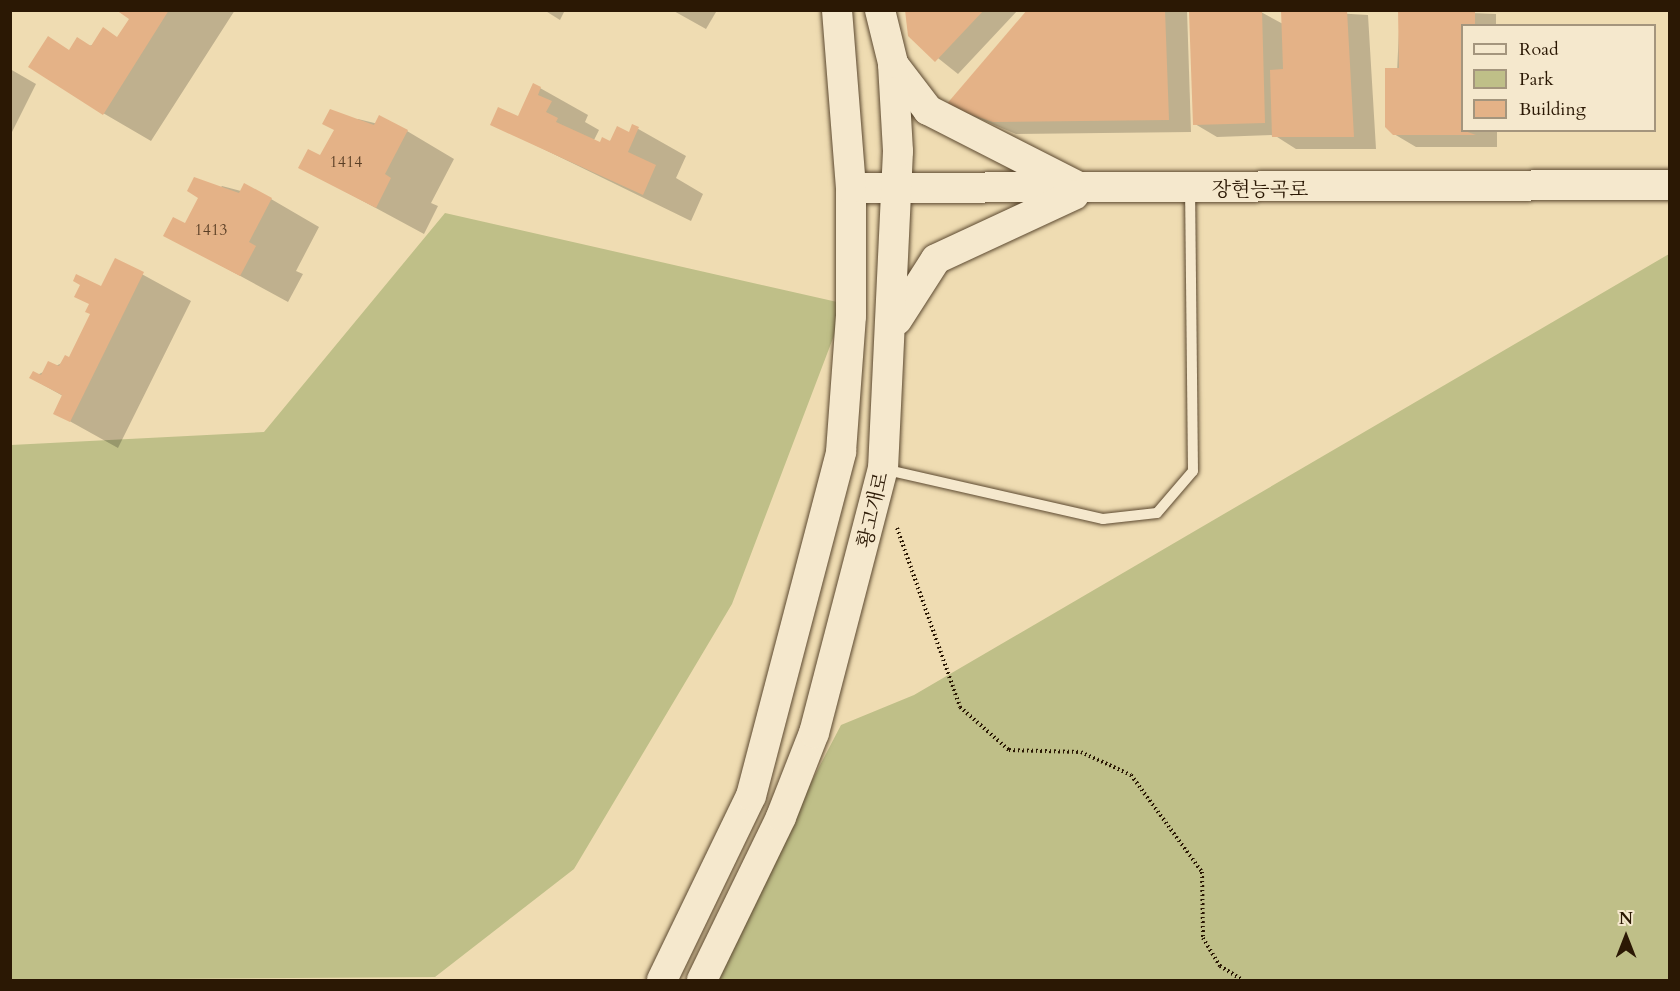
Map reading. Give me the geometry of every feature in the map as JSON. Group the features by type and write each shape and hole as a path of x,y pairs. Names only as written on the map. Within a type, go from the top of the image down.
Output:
{"main road":[{"path":"662,981 751,796 841,452 851,316 851,188 837,10"},
{"name":"황고개로","path":"702,981 781,817 814,733 883,469 893,327 898,188 893,63 880,10"},
{"path":"893,63 928,110 1085,190"},
{"name":"장현능곡로","path":"851,188 1085,190 1670,185"},
{"path":"893,327 936,259 1085,190"}],"lane":[{"path":"883,469 1103,519 1158,513 1193,471 1190,189"}],"path":[{"path":"895,520 960,706 1009,750 1081,752 1131,776 1202,872 1203,938 1220,966 1242,981"}],"green space":[{"path":"445,213 846,304 732,604 574,869 435,977 11,980 11,445 264,432"},
{"path":"1669,254 1669,980 708,980 841,725 914,695"}],"building":[{"path":"116,10 169,10 103,115 28,67 48,36 69,50 77,37 91,46 103,27 117,37 129,19"},
{"path":"905,10 984,10 935,62 908,36"},
{"path":"1027,10 1165,10 1169,120 993,122 945,106"},
{"path":"1262,10 1265,123 1193,125 1189,12"},
{"path":"1281,10 1347,10 1354,137 1272,137 1270,70 1283,69"},
{"path":"1398,10 1475,10 1475,24 1461,24 1461,132 1476,135 1393,135 1385,127 1385,68 1399,68"},
{"path":"533,83 541,87 538,95 552,101 546,112 558,118 556,122 600,142 602,137 610,141 617,126 629,132 632,124 639,127 628,152 656,165 643,195 490,125 498,107 518,116"},
{"path":"330,109 374,125 379,115 408,130 385,174 391,178 376,208 298,168 308,149 320,155 334,130 322,124"},
{"path":"194,177 239,193 244,183 272,198 249,242 256,246 240,276 163,236 173,217 185,223 198,198 187,191"},
{"path":"115,258 144,272 70,422 53,414 62,395 29,378 33,371 41,375 48,361 59,366 65,355 69,357 90,314 85,312 89,304 74,297 80,285 73,281 76,274 101,286"}]}
